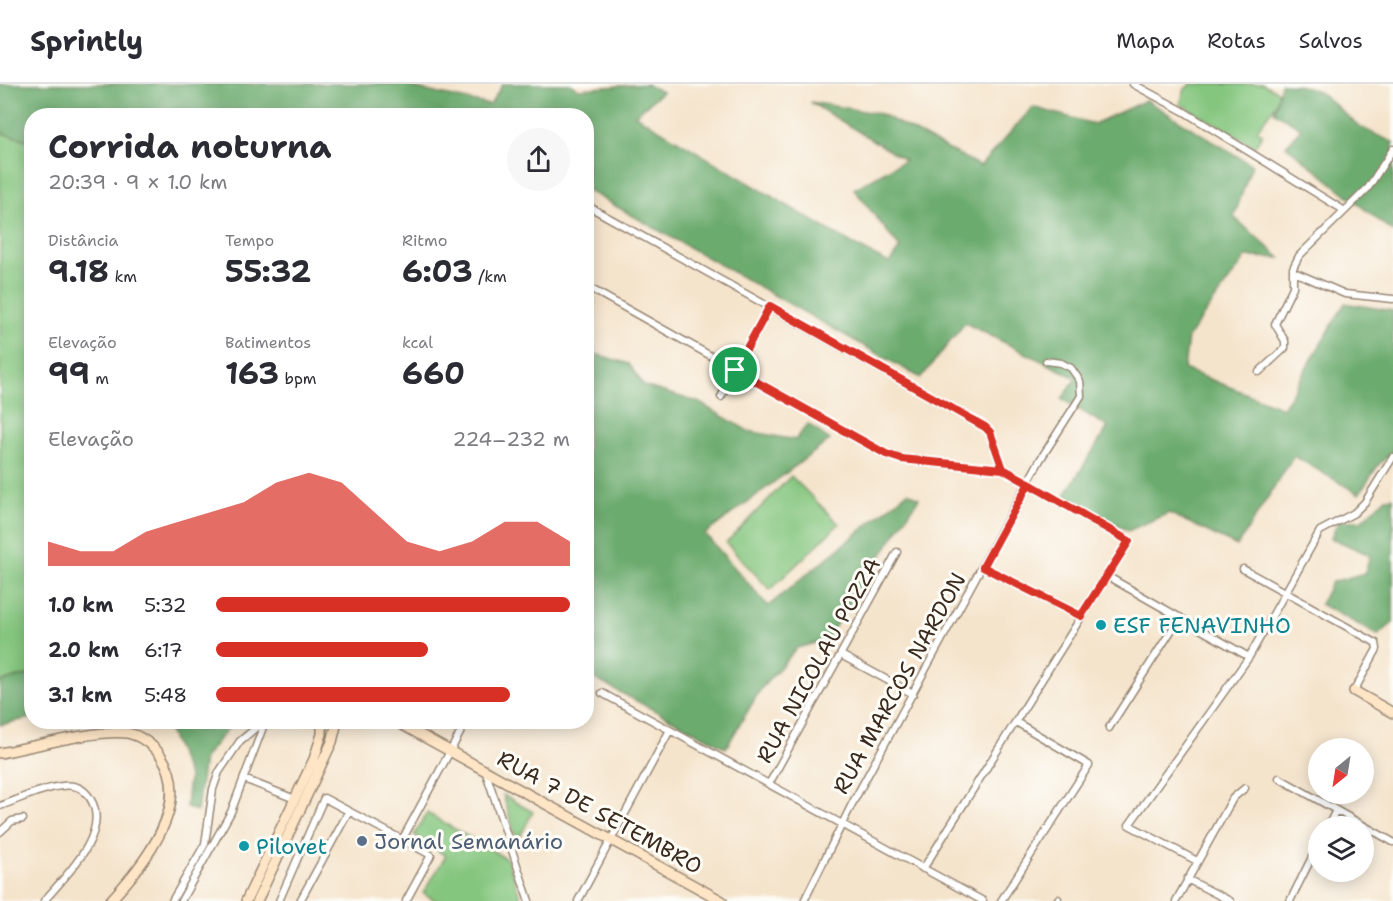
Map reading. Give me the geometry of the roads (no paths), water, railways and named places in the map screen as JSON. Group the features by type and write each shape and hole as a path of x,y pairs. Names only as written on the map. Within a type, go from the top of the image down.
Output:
{"street":[{"path":"1133,84 1193,117 1345,211"},
{"path":"1259,372 1285,348 1285,341 1275,324 1293,287 1295,263 1299,256 1368,188 1393,149"},
{"path":"594,209 985,427 990,432 1003,469"},
{"path":"1294,272 1345,294 1393,299"},
{"path":"594,291 886,454 901,459 1003,469 1129,541 923,869"},
{"path":"721,398 770,306"},
{"name":"RUA MARCOS NARDON","path":"804,901 912,694 1048,446 1081,396 1080,381 1071,368 1061,363 1046,361"},
{"path":"1197,861 1129,825 1249,657 1320,531 1354,513 1365,502 1393,457"},
{"name":"RUA NICOLAU POZZA","path":"769,784 897,552"},
{"path":"983,567 1081,616"},
{"path":"1243,569 1376,643 1377,649 1354,691 1393,713"},
{"path":"1107,576 1249,657"},
{"path":"1109,728 1180,617"},
{"path":"841,655 912,694"},
{"path":"602,693 983,901"},
{"path":"1001,901 1089,765 1016,722"},
{"path":"172,901 205,844 213,789 219,772 240,741 255,729"},
{"path":"181,901 231,812 262,729"},
{"path":"246,901 259,884 308,781 319,746 321,729"},
{"path":"257,901 259,884 295,799 332,742 335,729"},
{"name":"RUA 7 DE SETEMBRO","path":"409,729 722,901"},
{"path":"402,840 462,729"},
{"path":"578,901 670,730"},
{"path":"0,753 110,733 130,734 156,749 163,759 171,780 171,802 165,821 140,864 110,901"},
{"path":"486,772 529,901"},
{"path":"1279,777 1393,842"},
{"path":"244,778 295,799"},
{"path":"0,806 61,786 76,786 86,791 93,803 97,819 90,840 44,901"},
{"path":"1176,901 1233,798 1245,788"},
{"path":"279,901 324,798 431,855 406,901"},
{"path":"1333,816 1336,810"},
{"path":"300,901 349,811"},
{"path":"0,831 12,821 23,819"},
{"path":"1290,901 1308,865"},
{"path":"1187,879 1230,901"}],"place":[{"name":"ESF FENAVINHO","path":"1101,625"},
{"name":"Jornal Semanário","path":"362,841"},
{"name":"Pilovet","path":"244,846"}]}
